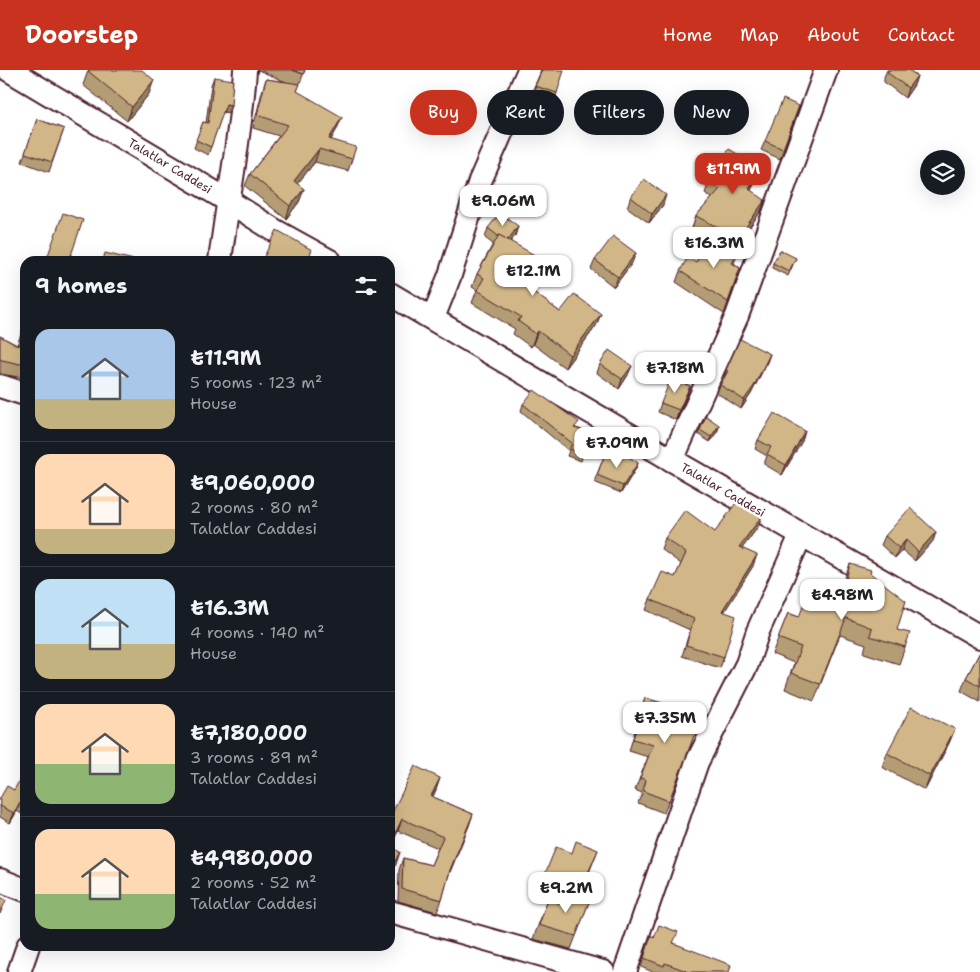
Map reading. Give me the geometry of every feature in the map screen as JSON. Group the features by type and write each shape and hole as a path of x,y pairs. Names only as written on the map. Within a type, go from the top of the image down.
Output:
{"street":[{"name":"Talatlar Caddesi","path":"10,70 228,200 274,230 321,256"},
{"path":"221,256 228,200 242,122 246,70"},
{"path":"433,318 450,275 480,181 529,70"},
{"path":"672,460 737,316 826,70"},
{"name":"Talatlar Caddesi","path":"395,297 672,460 980,637"},
{"path":"0,386 20,392"},
{"path":"625,972 697,762 747,664 758,631 801,535"},
{"path":"0,880 20,888"},
{"path":"395,913 603,972"},
{"path":"19,972 26,951"}],"building":[{"path":"89,70 142,70 154,80 132,107"},
{"path":"292,70 305,70 303,74"},
{"path":"542,70 564,70 558,90 548,90 535,86"},
{"path":"888,70 909,70 917,76 908,88 888,73"},
{"path":"214,77 233,80 231,105 226,104 211,147 196,140 203,122 208,123"},
{"path":"266,79 300,84 297,91 342,117 329,139 356,147 352,159 319,149 294,181 304,189 290,206 250,174 288,125 257,115"},
{"path":"783,99 799,106 783,149 765,141"},
{"path":"37,119 64,129 52,162 25,153"},
{"path":"729,149 761,168 749,189 765,200 738,238 696,216 720,189 709,182"},
{"path":"644,179 666,195 652,214 631,197"},
{"path":"63,213 83,220 71,256 48,256"},
{"path":"500,213 518,226 508,240 498,236 488,228"},
{"path":"277,230 312,250 309,256 264,256"},
{"path":"499,235 538,257 523,284 560,312 574,294 601,314 570,355 538,331 536,334 518,321 521,317 477,290 484,278 477,274"},
{"path":"613,236 636,253 618,277 595,260"},
{"path":"712,236 737,255 732,263 740,268 728,302 680,271 688,257 696,262"},
{"path":"780,250 796,258 789,271 773,263"},
{"path":"105,253 117,256 104,256"},
{"path":"0,336 18,346 20,340 20,364 0,359"},
{"path":"740,339 770,354 754,386 744,400 720,385 728,371 726,370"},
{"path":"609,350 632,366 622,379 600,364"},
{"path":"671,378 690,386 679,410 661,403"},
{"path":"534,390 579,422 574,428 591,433 584,454 570,449 572,443 523,404"},
{"path":"774,413 805,431 786,465 767,454 771,447 758,440"},
{"path":"706,416 719,425 711,437 700,430"},
{"path":"605,454 621,460 625,454 638,463 623,486 597,475"},
{"path":"738,500 762,516 739,547 757,555 722,611 736,616 724,657 686,645 694,619 650,599 662,572 675,577 686,553 665,538 685,510 715,532"},
{"path":"910,508 936,532 918,552 906,540 899,548 885,536"},
{"path":"850,564 871,570 870,573 906,601 897,630 910,633 905,647 870,636 872,628 846,618 820,684 791,673 801,647 778,638 788,613 799,617 810,588 841,600"},
{"path":"980,652 980,686 966,678"},
{"path":"645,698 702,715 669,801 643,791 646,780 640,778 653,745 633,739"},
{"path":"911,707 955,729 930,776 887,753"},
{"path":"415,766 440,778 431,796 473,814 450,870 442,900 402,889 403,858 431,865 443,837 402,819 395,834 395,807"},
{"path":"20,780 20,802 14,813 0,806 0,798 7,786 14,790"},
{"path":"576,841 598,850 581,889 545,874 556,847 572,853"},
{"path":"395,850 400,852 395,862"},
{"path":"576,888 592,894 576,936 539,925 548,899 569,907"},
{"path":"0,897 6,900 0,914"},
{"path":"659,925 678,932 673,943 731,965 729,972 689,972 665,963 664,966 644,958 651,936 654,938"}]}
